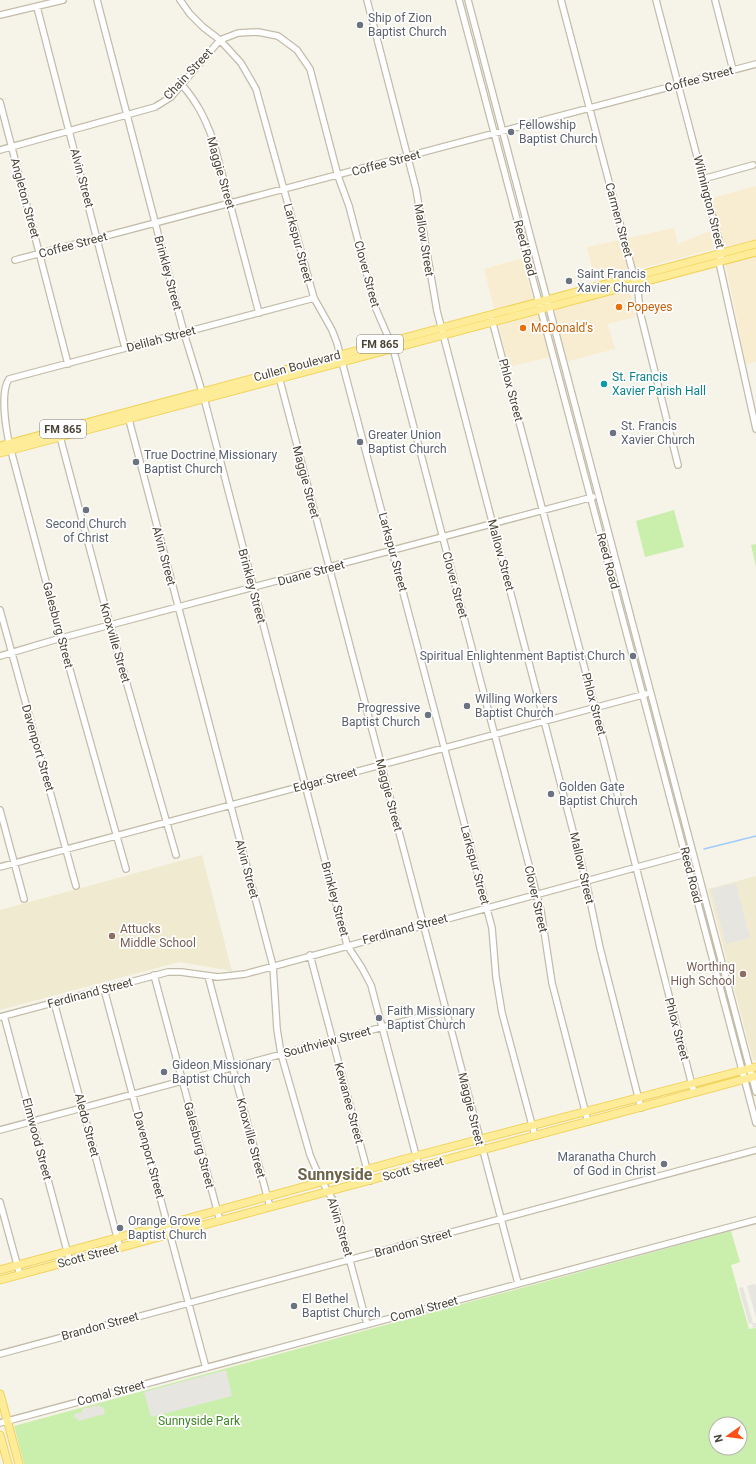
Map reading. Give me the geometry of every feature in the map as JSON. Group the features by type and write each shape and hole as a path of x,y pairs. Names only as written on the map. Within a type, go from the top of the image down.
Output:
{"main road":[{"name":"Cullen Boulevard","path":"635,280 722,252 756,244"},
{"name":"Cullen Boulevard","path":"392,344 443,335 492,318 544,304 635,280 756,252"},
{"name":"Cullen Boulevard","path":"0,446 10,446 341,358 392,344 441,327 492,318"},
{"name":"Cullen Boulevard","path":"0,453 10,446"},
{"name":"Scott Street","path":"0,1270 479,1139 749,1068"},
{"name":"Scott Street","path":"0,1280 694,1094 751,1077"},
{"path":"0,1394 4,1422 19,1464"},
{"path":"0,1435 8,1464"}],"street":[{"path":"0,15 63,0"},
{"name":"Brinkley Street","path":"97,0 184,333 203,395 347,945 362,968 370,985 420,1167"},
{"name":"Larkspur Street","path":"180,0 194,18 220,40 241,63 256,89 314,298 332,330 341,358 492,928 496,977 502,1013 535,1136"},
{"name":"Mallow Street","path":"367,0 416,189 430,274 441,327 586,881 600,948 641,1108"},
{"name":"Reed Road","path":"460,0 522,234 566,375 638,645 665,748 686,854 726,1008 749,1068"},
{"name":"Reed Road","path":"468,0 529,232 559,377 605,553 658,750 692,852 756,1092"},
{"name":"Carmen Street","path":"561,0 635,280 640,312 678,465"},
{"name":"Wilmington Street","path":"656,0 722,252 718,262 756,429"},
{"path":"715,0 733,70"},
{"name":"Alvin Street","path":"37,7 125,348"},
{"name":"Chain Street","path":"0,150 155,107 171,97 194,68 220,40 238,33 258,32 278,36 297,50 300,55"},
{"path":"472,45 480,43"},
{"name":"Clover Street","path":"300,55 310,69 338,176 349,206 376,309 392,344 537,894 552,983 588,1122"},
{"name":"Coffee Street","path":"15,260 338,176 756,64"},
{"name":"Maggie Street","path":"182,85 194,98 205,117 259,313"},
{"name":"Angleton Street","path":"0,102 68,364"},
{"path":"703,179 753,165"},
{"path":"522,234 529,232"},
{"name":"Delilah Street","path":"9,379 314,298"},
{"name":"Phlox Street","path":"492,318 595,707 694,1094"},
{"name":"Maggie Street","path":"278,375 518,1283"},
{"path":"559,377 566,375"},
{"name":"Galesburg Street","path":"9,379 6,383 4,405 5,426 61,638 126,869"},
{"name":"Alvin Street","path":"128,415 273,966 277,1029 281,1054 306,1143 323,1182 334,1202 368,1324"},
{"name":"Knoxville Street","path":"59,433 110,625 176,855"},
{"path":"575,437 582,435"},
{"name":"Duane Street","path":"0,656 61,638 442,538 598,495"},
{"path":"605,553 613,551"},
{"path":"618,600 625,598"},
{"name":"Davenport Street","path":"0,610 76,886"},
{"path":"630,647 638,645"},
{"name":"Edgar Street","path":"0,867 650,693"},
{"path":"658,750 665,748"},
{"path":"0,810 24,899"},
{"name":"Ferdinand Street","path":"2,1016 154,975 175,972 208,976 235,976 692,852"},
{"name":"Kewanee Street","path":"310,955 370,1181"},
{"name":"Galesburg Street","path":"154,975 220,1221"},
{"name":"Knoxville Street","path":"208,976 270,1208"},
{"name":"Davenport Street","path":"104,989 206,1368"},
{"name":"Aledo Street","path":"54,1002 120,1248"},
{"path":"726,1008 733,1006"},
{"name":"Southview Street","path":"0,1130 446,1010"},
{"name":"Elmwood Street","path":"2,1016 70,1262"},
{"name":"Reed Road","path":"751,1077 756,1123"},
{"name":"Brandon Street","path":"0,1354 756,1150"},
{"path":"0,1202 20,1275"},
{"name":"Comal Street","path":"4,1422 756,1220"}],"shaded area":[{"path":"756,186 756,362 746,364 712,198"},
{"path":"674,228 678,244 710,231 714,249 627,272 635,317 608,324 615,349 569,361 550,357 509,367 484,269 522,258 537,314 599,298 587,247"},
{"name":"Attucks Middle School","path":"202,855 232,971 179,962 0,1010 0,910"},
{"name":"Worthing High School","path":"756,876 756,1061 753,1060 708,889"},
{"path":"736,883 750,938 726,944 711,889"},
{"path":"755,1284 756,1287 756,1317 747,1286"},
{"path":"743,1287 753,1323 756,1323 756,1327 753,1328 752,1323 749,1324 739,1288"},
{"path":"226,1370 232,1396 151,1417 144,1392"},
{"path":"99,1405 100,1407 103,1407 105,1414 78,1421 77,1418 75,1418 74,1414 82,1412 82,1409"}],"green space":[{"path":"674,510 684,547 645,557 636,521"},
{"path":"756,544 756,567 751,545"},
{"name":"Sunnyside Park","path":"731,1231 740,1262 731,1265 749,1329 756,1328 756,1464 24,1464 14,1426"}],"waterway":[{"path":"704,849 756,836"}],"place":[{"name":"Ship of Zion Baptist Church","path":"360,25"},
{"name":"Fellowship Baptist Church","path":"511,132"},
{"name":"Saint Francis Xavier Church","path":"569,281"},
{"name":"Popeyes","path":"619,307"},
{"name":"McDonald's","path":"523,328"},
{"name":"St. Francis Xavier Parish Hall","path":"604,384"},
{"name":"St. Francis Xavier Church","path":"613,433"},
{"name":"Greater Union Baptist Church","path":"360,442"},
{"name":"True Doctrine Missionary Baptist Church","path":"136,462"},
{"name":"Second Church of Christ","path":"86,510"},
{"name":"Spiritual Enlightenment Baptist Church","path":"633,656"},
{"name":"Willing Workers Baptist Church","path":"467,706"},
{"name":"Progressive Baptist Church","path":"428,715"},
{"name":"Golden Gate Baptist Church","path":"551,794"},
{"name":"Attucks Middle School","path":"112,936"},
{"name":"Worthing High School","path":"743,974"},
{"name":"Faith Missionary Baptist Church","path":"379,1018"},
{"name":"Gideon Missionary Baptist Church","path":"164,1072"},
{"name":"Maranatha Church of God in Christ","path":"664,1164"},
{"name":"Orange Grove Baptist Church","path":"120,1228"},
{"name":"El Bethel Baptist Church","path":"294,1306"}],"district":[{"name":"Sunnyside","path":"335,1174"}]}
